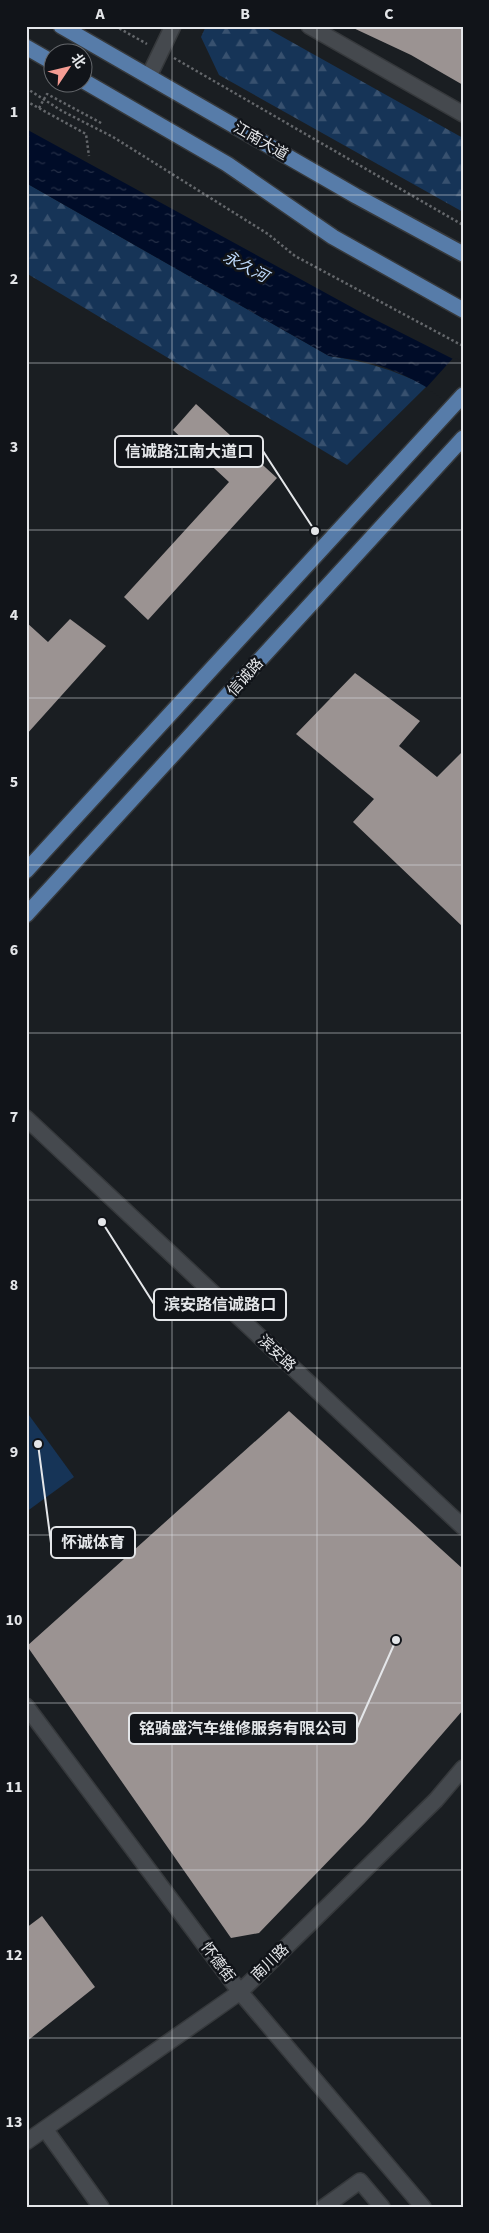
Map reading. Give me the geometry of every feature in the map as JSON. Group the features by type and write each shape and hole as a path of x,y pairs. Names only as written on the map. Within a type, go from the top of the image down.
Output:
{"main road":[{"name":"江南大道","path":"61,26 356,196 463,254"},
{"path":"26,47 42,56"},
{"path":"92,86 227,164 333,237 463,310"},
{"name":"信诚路","path":"26,871 463,395"},
{"name":"信诚路","path":"26,915 463,438"}],"street":[{"path":"149,76 173,26"},
{"path":"309,26 463,114"},
{"name":"滨安路","path":"26,1118 463,1527"},
{"name":"怀德街","path":"26,1706 240,1992 423,2207"},
{"name":"南川路","path":"26,2142 240,1992 436,1800 463,1768"},
{"path":"45,2129 101,2207"},
{"path":"324,2207 360,2181 382,2207"}],"path":[{"path":"116,26 463,225"},
{"path":"26,88 62,111 114,137 268,234 302,260 463,346"},
{"path":"38,108 47,94 103,124"},
{"path":"26,101 86,134 89,156"}],"green space":[{"path":"206,26 263,26 463,138 463,212 219,75 201,37"},
{"path":"26,183 329,356 379,367 427,386 347,465 26,273"},
{"path":"26,1411 74,1477 26,1512"}],"water":[{"name":"永久河","path":"26,129 366,315 463,364 463,410 428,388 393,370 367,362 329,356 26,183"}],"pier":[{"path":"454,357 463,362 463,412 426,388"}],"building":[{"path":"349,26 463,26 463,85 411,55"},
{"path":"196,404 277,478 148,620 124,597 229,482 173,430"},
{"path":"70,619 106,646 26,735 26,622 48,642"},
{"path":"355,673 420,721 399,746 437,777 463,751 463,927 353,822 374,799 296,734"},
{"path":"289,1411 463,1569 463,1710 365,1823 259,1933 231,1938 27,1646"},
{"path":"42,1916 95,1987 26,2042 26,1928"}],"place":[{"name":"信诚路江南大道口","path":"315,531"},
{"name":"滨安路信诚路口","path":"102,1222"},
{"name":"怀诚体育","path":"38,1444"},
{"name":"铭骑盛汽车维修服务有限公司","path":"396,1640"}]}
